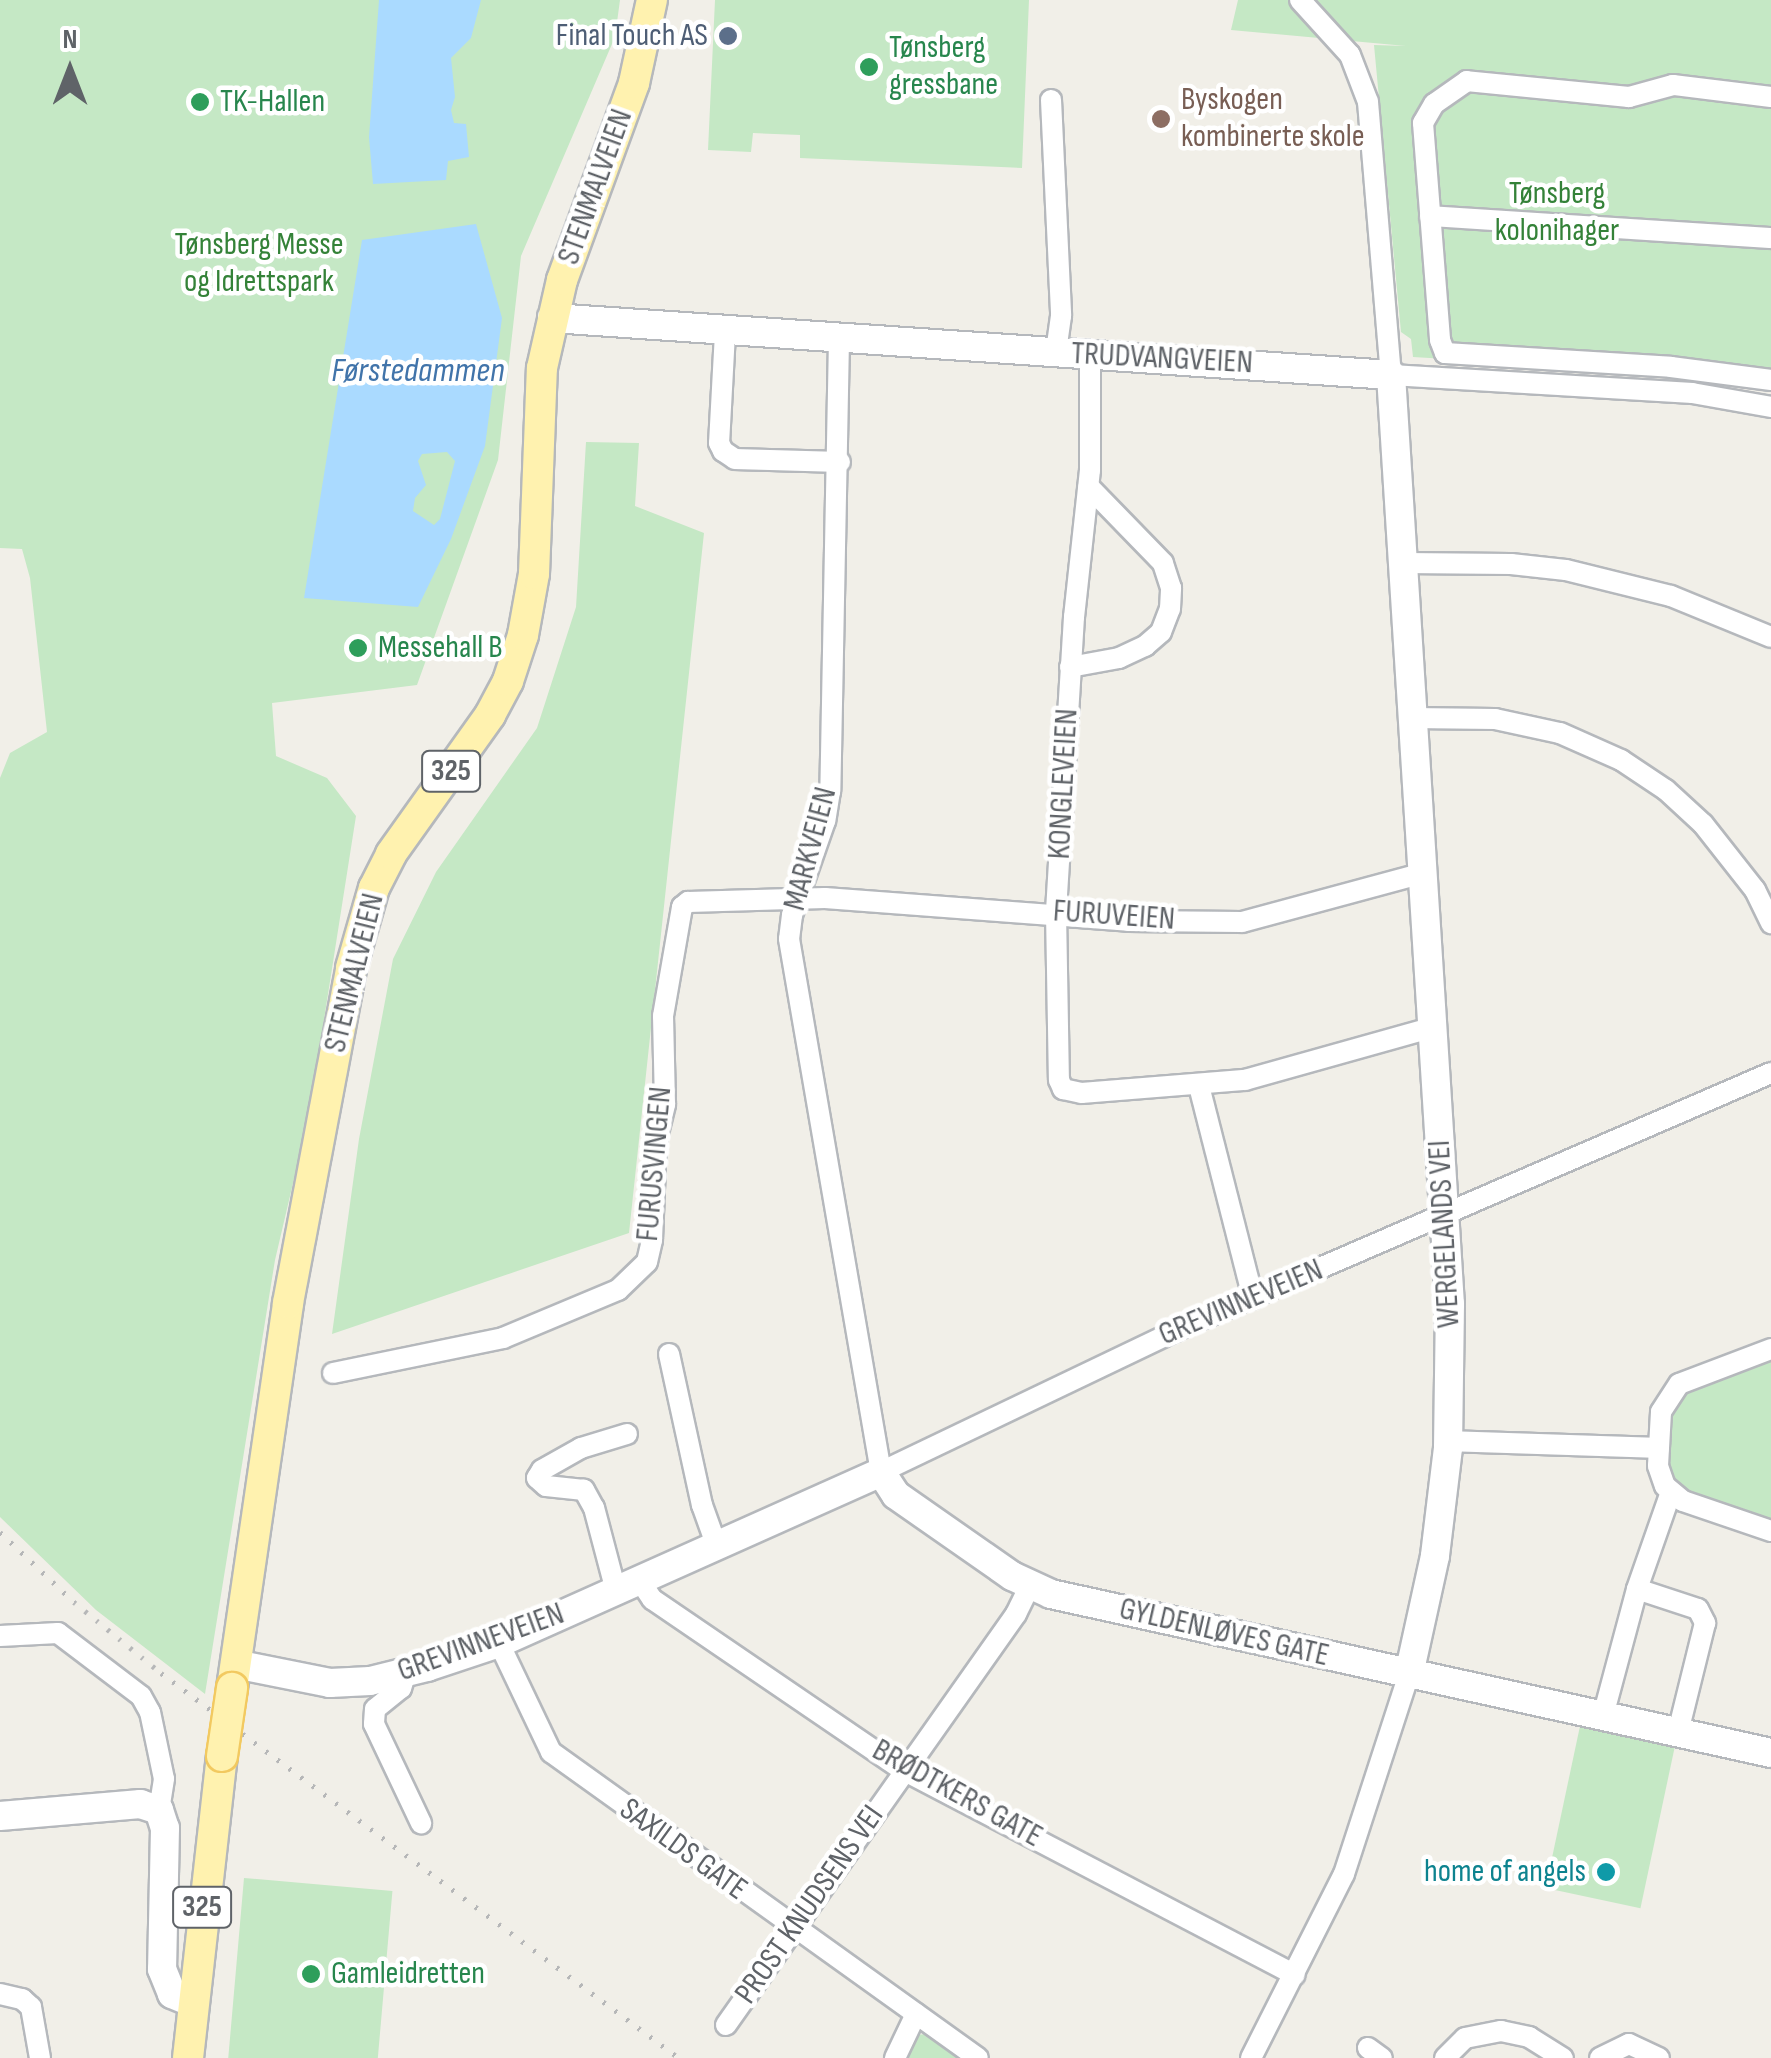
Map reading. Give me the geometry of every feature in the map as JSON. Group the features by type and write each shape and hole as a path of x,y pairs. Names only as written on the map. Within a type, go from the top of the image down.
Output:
{"main road":[{"name":"STENMALVEIEN","path":"233,1676 286,1319 351,968 383,871 490,715 508,682 523,635 536,555 540,388 552,318 574,239 637,72 650,3"},
{"name":"TRUDVANGVEIEN","path":"552,318 1391,375"},
{"name":"WERGELANDS VEI","path":"1391,375 1450,1304 1448,1441 1435,1556 1410,1674"},
{"name":"GREVINNEVEIEN","path":"233,1676 330,1682 406,1672 499,1643 882,1472"},
{"name":"GYLDENLØVES GATE","path":"882,1472 896,1494 1029,1587 1771,1753"},
{"name":"325","path":"188,2058 233,1676"},
{"path":"0,1816 140,1804 160,1810 165,1828 165,1984 178,1999 193,2003"}],"street":[{"path":"1300,0 1350,54 1368,102 1391,375"},
{"path":"1771,97 1673,85 1629,97 1467,81 1434,104 1423,123 1445,353 1671,367 1771,380"},
{"path":"1050,100 1061,316 1056,353"},
{"path":"1430,216 1771,238"},
{"path":"725,332 720,443 723,451 745,460 840,462"},
{"name":"MARKVEIEN","path":"839,338 840,462 830,791 789,939 882,1472"},
{"name":"KONGLEVEIEN","path":"1090,356 1088,486 1070,667 1056,912 1060,1080 1072,1093 1198,1086"},
{"name":"TRUDVANGVEIEN","path":"1391,375 1692,392 1771,407"},
{"name":"KONGLEVEIEN","path":"1070,667 1119,658 1145,646 1160,632 1170,608 1171,588 1162,563 1088,486"},
{"path":"1402,563 1511,564 1566,570 1671,596 1771,637"},
{"path":"1412,718 1495,719 1560,733 1621,760 1666,790 1763,886 1771,923"},
{"name":"FURUVEIEN","path":"797,900 1056,912 1128,921 1242,922 1424,873"},
{"name":"FURUSVINGEN","path":"334,1373 380,1360 486,1344 618,1290 630,1280 647,1262 652,1240 656,1141 664,1104 660,1040 682,907 697,898 797,900"},
{"path":"1253,1298 1198,1086 1292,1069 1432,1028"},
{"name":"GREVINNEVEIEN","path":"882,1472 1031,1397 1771,1073"},
{"path":"1771,1349 1679,1384 1661,1412 1658,1466 1670,1492 1683,1502 1771,1531"},
{"path":"669,1354 702,1506 717,1547"},
{"path":"627,1434 570,1454 542,1470 536,1478 546,1486 584,1490 628,1586"},
{"path":"1448,1441 1659,1448"},
{"path":"1604,1716 1637,1589 1670,1492"},
{"name":"BRØDTKERS GATE","path":"628,1586 903,1770 1295,1975"},
{"name":"PROST KNUDSENS VEI","path":"726,2026 1016,1614 1029,1587"},
{"path":"1637,1589 1698,1609 1705,1623 1678,1732"},
{"path":"0,1636 58,1633 141,1696 150,1712 164,1779 160,1810"},
{"name":"SAXILDS GATE","path":"499,1643 551,1752 978,2058"},
{"path":"406,1672 402,1688 375,1710 374,1724 421,1823"},
{"name":"WERGELANDS VEI","path":"1251,2058 1295,1975 1362,1830 1410,1674"},
{"path":"0,1994 22,1999 30,2007 40,2058"},
{"path":"896,2058 916,2014"},
{"path":"1445,2058 1465,2038 1501,2031 1529,2037 1563,2058"},
{"path":"1600,2058 1637,2044 1659,2058"}],"green space":[{"name":"Tønsberg Messe og Idrettspark","path":"0,0 620,0 615,37 521,256 498,460 417,685 272,703 276,756 327,778 356,816 309,1115 275,1260 205,1694 96,1610 0,1517 0,778 10,753 47,732 30,578 22,549 0,548"},
{"name":"Tønsberg gressbane","path":"715,0 1029,0 1022,168 800,158 800,135 753,133 751,152 708,150"},
{"name":"Tønsberg kolonihager","path":"1238,0 1771,0 1771,388 1645,371 1413,357 1411,339 1401,332 1374,45 1406,46 1231,30"},
{"path":"586,442 639,443 635,506 704,533 629,1233 332,1334 359,1139 393,959 436,872 537,728 576,607"},
{"path":"1771,1357 1771,1523 1677,1488 1666,1467 1670,1411 1684,1389"},
{"path":"1583,1712 1678,1732 1640,1908 1546,1888"},
{"name":"Gamleidretten","path":"244,1878 392,1891 378,2058 228,2058"},
{"path":"927,2034 961,2058 902,2058 916,2035"}],"water":[{"path":"379,0 481,0 471,38 451,58 455,97 451,110 454,123 466,124 469,157 448,161 446,180 373,184 369,137"},
{"name":"Førstedammen","path":"476,224 502,318 485,446 451,539 418,607 304,598 362,240","holes":["447,452 455,461 440,519 434,525 413,511 415,498 426,485 418,461 422,454"]}],"railway":[{"path":"0,1532 74,1602 161,1673 679,2058"}],"place":[{"name":"Final Touch AS","path":"728,36"},
{"name":"Tønsberg gressbane","path":"869,67"},
{"name":"TK-Hallen","path":"200,102"},
{"name":"Byskogen kombinerte skole","path":"1161,119"},
{"name":"Messehall B","path":"358,648"},
{"name":"home of angels","path":"1606,1872"},
{"name":"Gamleidretten","path":"311,1974"}]}
